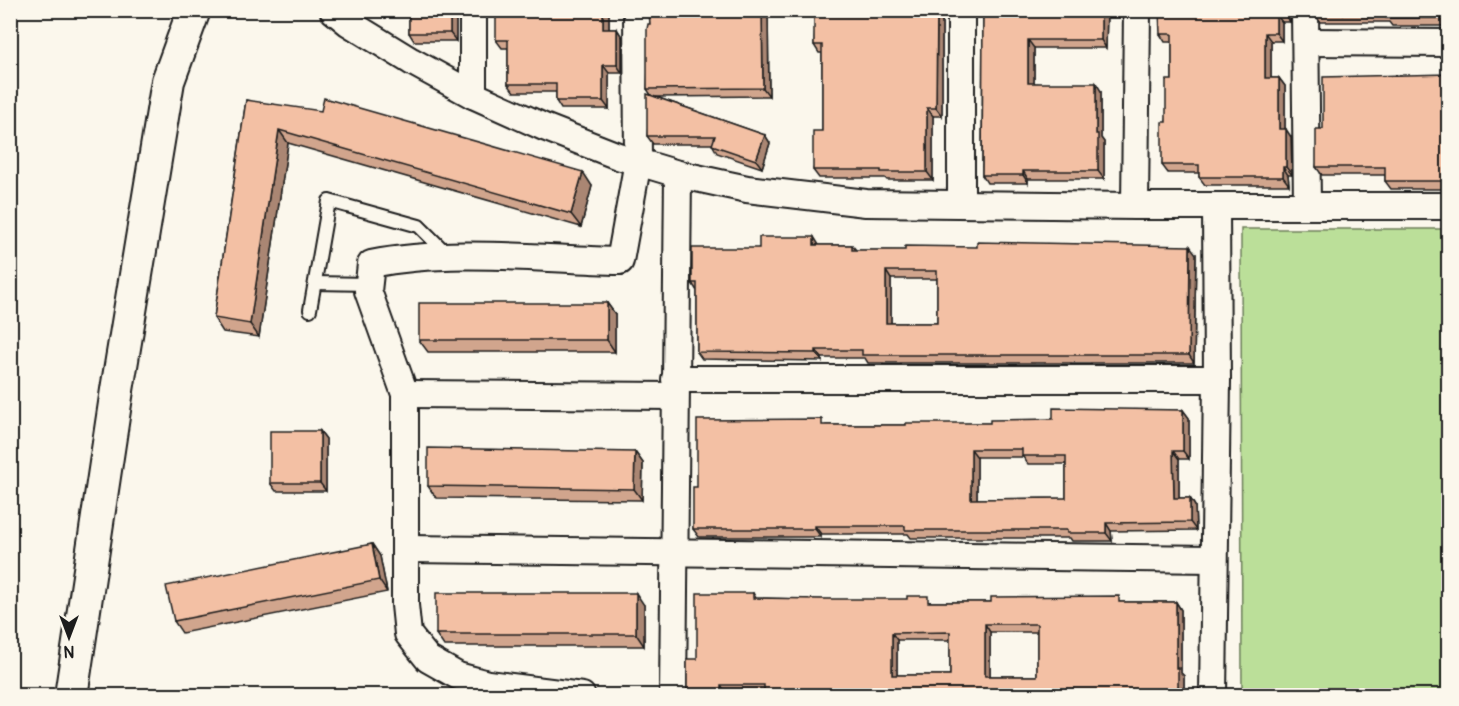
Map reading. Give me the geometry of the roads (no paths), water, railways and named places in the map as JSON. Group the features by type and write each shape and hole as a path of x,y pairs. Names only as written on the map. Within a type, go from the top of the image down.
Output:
{"street":[{"path":"71,696 117,390 168,81 194,10"},
{"path":"333,10 349,23 411,61 473,95 544,127 618,156 678,174 747,189 866,203 1449,207"},
{"path":"473,10 473,95"},
{"path":"582,696 488,684 458,676 428,659 408,634 405,605 405,394 368,291 371,264 394,260 448,255 620,261 638,161 637,10"},
{"path":"961,10 961,204"},
{"path":"1135,206 1137,10"},
{"path":"1305,10 1307,206"},
{"path":"1306,42 1449,43"},
{"path":"674,696 678,174"},
{"path":"1213,696 1217,380 1216,206"},
{"path":"405,394 675,387 1217,380"},
{"path":"406,549 1214,559"}],"lane":[{"path":"310,310 329,201 419,226 448,255"},
{"path":"315,283 369,284"}]}
